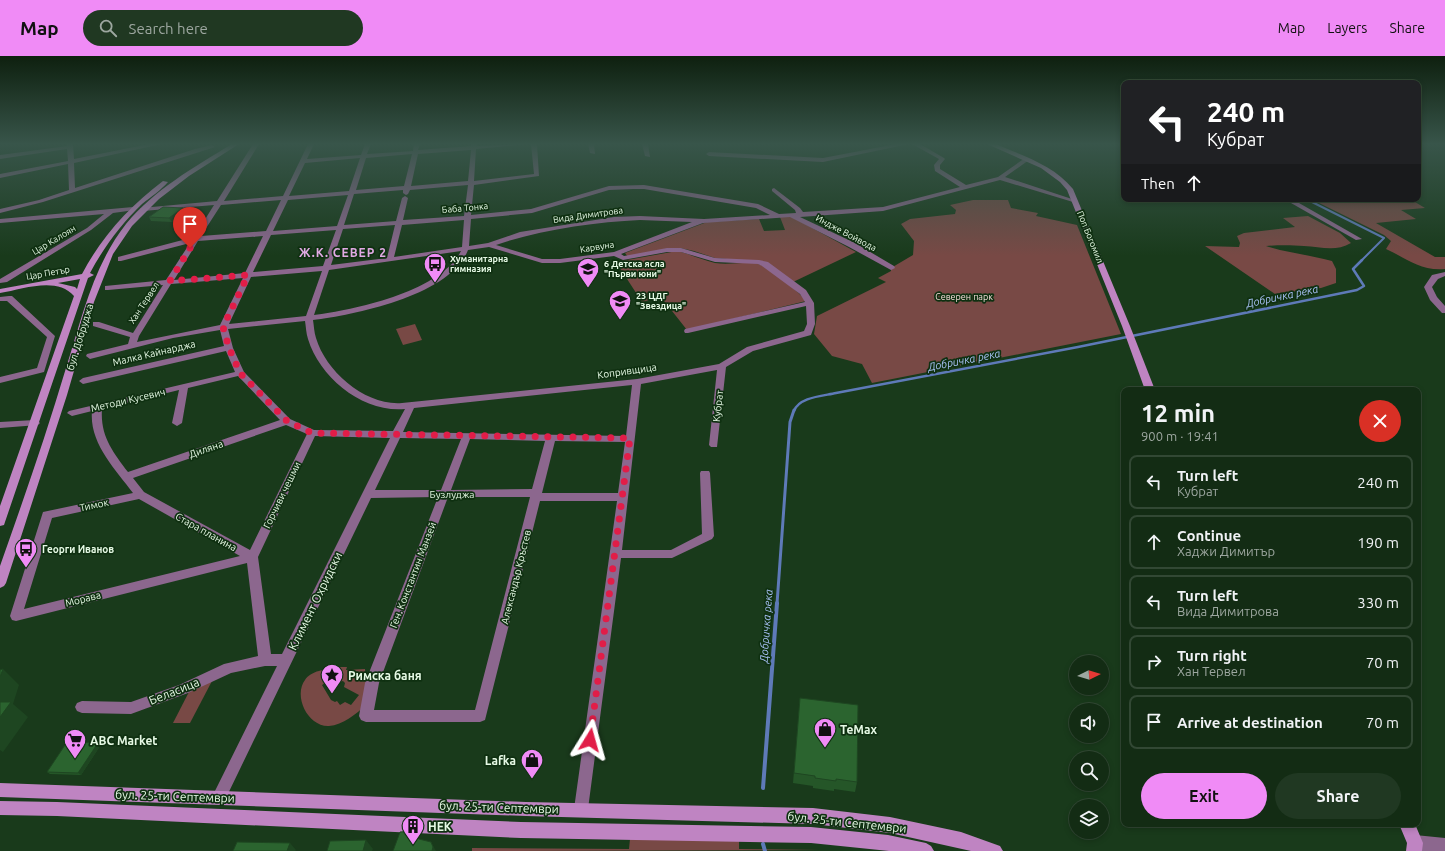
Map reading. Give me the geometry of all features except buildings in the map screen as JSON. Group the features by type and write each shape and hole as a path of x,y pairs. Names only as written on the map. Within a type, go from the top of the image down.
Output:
{"main road":[{"name":"бул. Добруджа","path":"0,522 85,276 109,235 132,209 166,181"},
{"name":"бул. Добруджа","path":"0,583 55,417 100,274 118,240 143,209 177,181"},
{"name":"Поп Богомил","path":"1063,181 1070,189 1075,201 1126,326 1149,387"},
{"path":"48,283 69,275 94,259"},
{"name":"Цар Петър","path":"0,290 100,274"},
{"path":"48,283 72,288 79,297"},
{"name":"бул. 25-ти Септември","path":"0,790 813,816 890,825 961,840 995,851"},
{"name":"бул. 25-ти Септември","path":"0,808 64,809 522,830 811,835 888,843 926,851"},
{"path":"1408,827 1415,847"}],"street":[{"path":"72,181 72,191"},
{"path":"0,211 41,201 102,181"},
{"name":"Хан Тервел","path":"132,345 135,336 232,181"},
{"path":"293,181 223,327 229,348 240,373 287,421 312,433 630,438"},
{"path":"309,319 354,181"},
{"path":"390,260 410,181"},
{"path":"143,209 285,199 487,181"},
{"path":"955,181 966,188"},
{"name":"Вида Димитрова","path":"170,281 326,268 390,260 489,245 520,234 614,219 640,218 704,221 883,209 989,181"},
{"path":"1010,181 1075,201"},
{"path":"90,356 132,345 223,327 309,319 352,313 410,294 439,277 464,253 472,183"},
{"name":"Баба Тонка","path":"196,239 532,211 609,188 633,186 758,206 778,216"},
{"path":"774,190 798,209 800,214"},
{"path":"1292,202 1358,239"},
{"path":"0,221 132,209"},
{"name":"Цар Калоян","path":"2,281 89,229 111,211"},
{"name":"Индже Войвода","path":"791,215 852,245 891,268"},
{"name":"Карвуна","path":"489,245 546,262 615,254 704,221"},
{"path":"121,259 196,239"},
{"path":"615,254 623,258 666,250 681,250 715,260 759,262 765,264 803,292 810,303 688,331"},
{"path":"1442,275 1435,277 1428,287 1433,298 1445,311"},
{"name":"Хан Тервел","path":"108,288 170,281"},
{"path":"0,299 9,298 52,336 41,370 0,380"},
{"name":"Копривщица","path":"309,319 312,338 320,357 334,377 358,394 373,402 386,406 411,405 637,382 722,366 750,349 808,333 811,324 810,303"},
{"name":"Хан Тервел","path":"96,324 135,336"},
{"name":"Малка Кайнарджа","path":"83,380 229,348"},
{"name":"Кубрат","path":"714,445 722,366"},
{"name":"Методи Кусевич","path":"72,413 240,373"},
{"path":"581,809 616,554 637,382"},
{"path":"177,423 184,387"},
{"name":"Климент Охридски","path":"219,797 411,405"},
{"name":"Стара планина","path":"97,407 96,420 98,432 110,454 140,496 252,557"},
{"name":"Диляна","path":"126,477 287,421"},
{"path":"0,424 35,423"},
{"name":"Горчиви чешми","path":"252,557 312,433"},
{"name":"Ген. Константин Манзей","path":"467,435 372,683 366,716 480,716"},
{"name":"Александър Кръстев","path":"480,716 551,437"},
{"path":"616,554 672,554 708,536 705,473"},
{"name":"Бузлуджа","path":"368,494 623,496"},
{"name":"Тимок","path":"48,516 140,496"},
{"name":"Морава","path":"48,516 16,616 252,557"},
{"path":"252,557 265,660 286,660"},
{"name":"Беласица","path":"82,707 131,708 183,689 229,668 265,660"},
{"path":"1415,847 1445,846"}],"green space":[{"name":"Северен парк","path":"973,200 1008,200 1011,208 1038,213 1036,216 1077,225 1121,334 872,383 862,364 832,356 814,334 817,316 886,282 878,278 891,271 891,268 913,255 914,241 901,224 910,219 955,214 956,210 950,205"},
{"path":"1317,202 1415,202 1425,208 1401,210 1416,219 1376,223 1435,257 1445,257 1445,269 1428,268 1414,264 1386,249 1391,241 1384,235"},
{"path":"1308,216 1340,233 1351,243 1334,248 1295,245 1266,246 1332,261 1336,269 1336,283 1321,288 1275,294 1205,246 1239,247 1240,243 1237,236 1244,233 1295,227 1283,218"},
{"path":"780,217 792,217 856,252 793,282 764,262 715,258 680,248 628,257 625,253 707,222 759,219 764,231 785,230"},
{"path":"677,251 715,263 755,263 767,268 782,279 806,301 687,330 661,297 642,302 616,262"},
{"path":"415,324 422,340 403,345 396,329"},
{"path":"336,667 347,667 346,670 365,669 366,705 354,715 339,724 329,726 321,725 309,716 305,709 302,702 302,687 307,677 311,674","holes":["336,676 339,679 333,684 343,681 345,683 344,687 359,695 351,705 345,702 340,705 337,701 335,702 331,700 322,685"]},
{"path":"212,681 190,723 173,723 191,688"},
{"path":"739,838 739,849 820,850 472,851 472,848 629,849 630,839"}],"waterway":[{"name":"Добричка река","path":"794,411 801,403 818,396 1078,347 1357,290 1364,286 1353,269 1384,238 1312,202"},
{"name":"Добричка река","path":"777,604 790,422 794,410"},
{"name":"Добричка река","path":"763,788 777,603"},
{"name":"Добричка река","path":"763,844 765,851"}],"place":[{"name":"Хуманитарна гимназия","path":"435,284"},
{"name":"6 Детска ясла \"Първи юни\"","path":"588,288"},
{"name":"23 ЦДГ \"Звездица\"","path":"620,320"},
{"name":"Георги Иванов","path":"26,568"},
{"name":"Римска баня","path":"332,694"},
{"name":"TeMax","path":"825,748"},
{"name":"ABC Market","path":"75,760"},
{"name":"Lafka","path":"532,780"},
{"name":"НЕК","path":"413,846"}],"district":[{"name":"Ж.К. СЕВЕР 2","path":"343,252"}],"route":[{"path":"190,248 170,281 248,275 223,327 229,348 240,373 287,421 312,433 630,438 616,554 590,740"}]}
